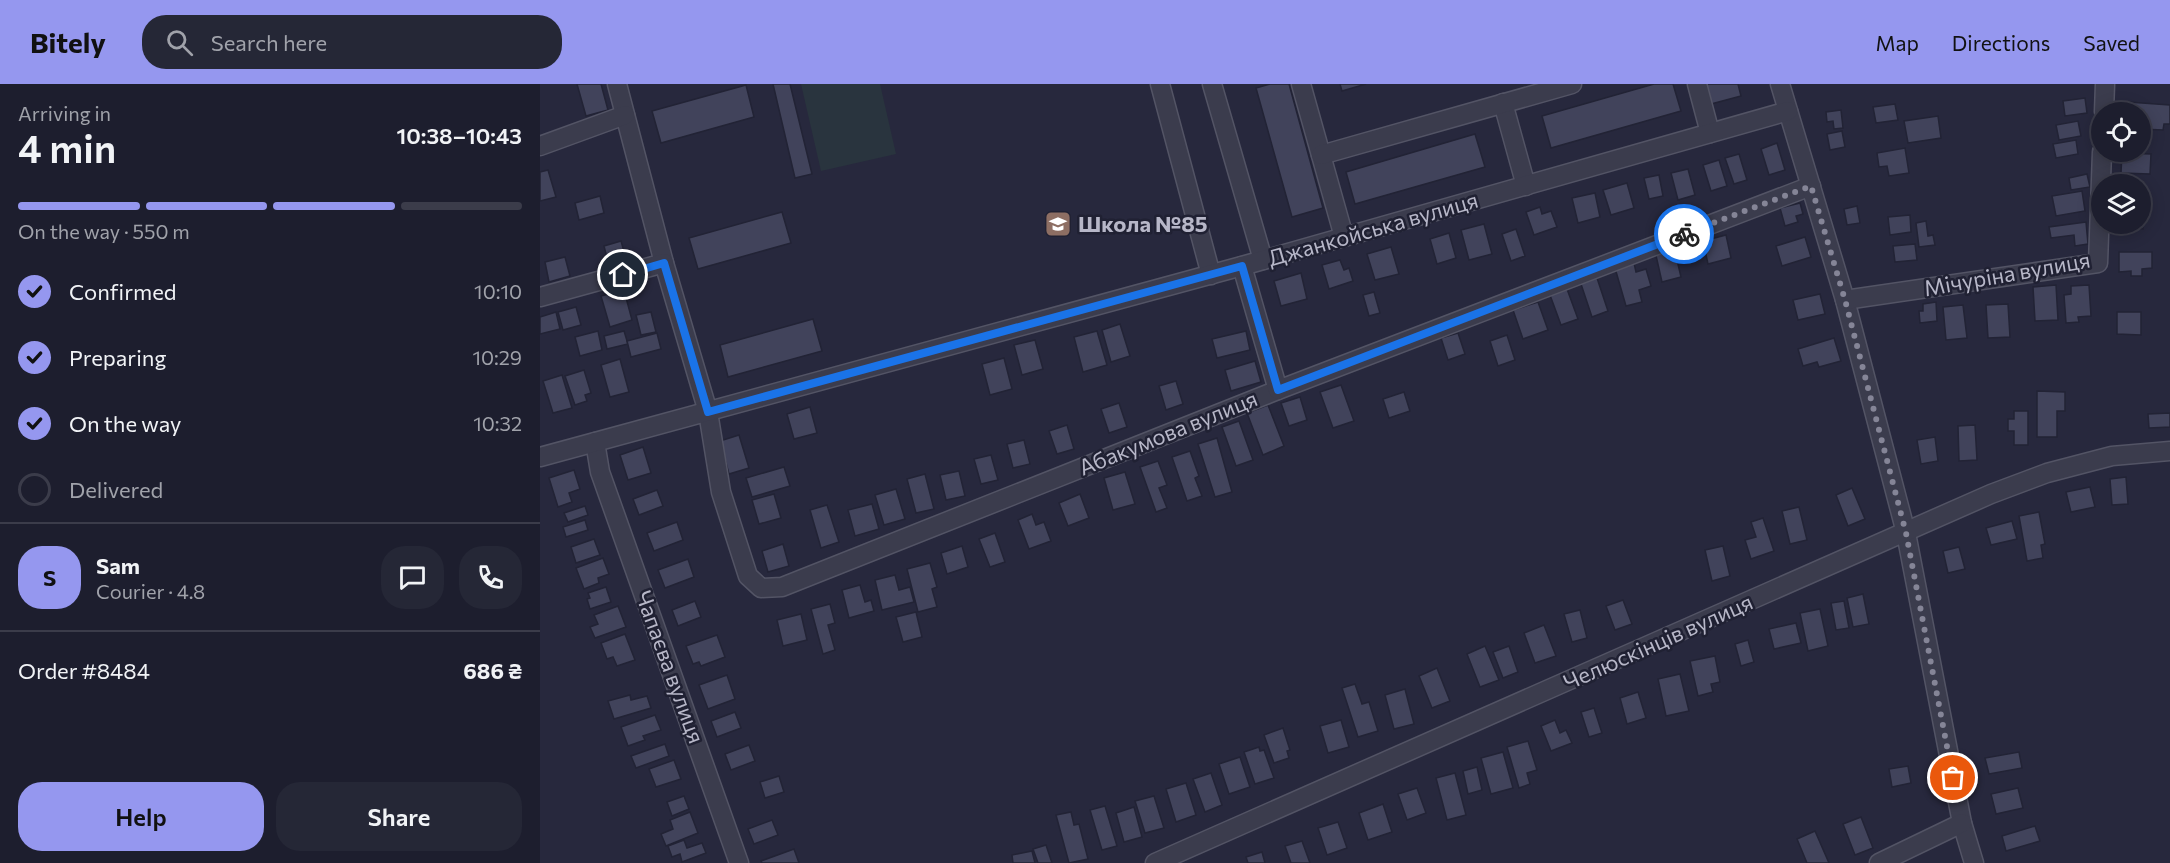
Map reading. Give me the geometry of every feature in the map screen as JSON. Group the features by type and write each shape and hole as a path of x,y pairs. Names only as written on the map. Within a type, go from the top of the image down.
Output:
{"street":[{"path":"617,84 664,263 708,412"},
{"path":"1160,84 1211,275"},
{"path":"1212,84 1263,260"},
{"path":"1301,84 1344,237"},
{"path":"1321,155 1514,95 1572,84"},
{"path":"1697,84 1710,133"},
{"path":"1780,84 1845,300 1906,533 1962,823 1974,863"},
{"path":"2104,102 2105,84"},
{"path":"1514,95 1526,186"},
{"name":"Джанкойська вулиця","path":"540,457 1211,275 1788,111"},
{"path":"540,146 626,115"},
{"name":"Мічуріна вулиця","path":"1845,300 2098,263 2102,162"},
{"name":"Абакумова вулиця","path":"708,412 721,492 748,576 761,588 782,587 1278,390 1811,186"},
{"path":"540,297 664,263"},
{"path":"1242,266 1278,390"},
{"name":"Чапаєва вулиця","path":"595,442 600,472 739,863"},
{"name":"Челюскінців вулиця","path":"1155,863 1991,494 2047,473 2112,456 2170,451"},
{"path":"1879,863 1962,823"}],"shaded area":[{"path":"801,84 880,84 896,154 821,171"}],"building":[{"path":"577,84 601,84 608,110 586,116"},
{"path":"773,84 790,84 812,174 795,178"},
{"path":"1270,84 1289,84 1323,208 1292,217 1256,88"},
{"path":"1340,84 1366,84 1342,91"},
{"path":"1654,84 1673,84 1681,111 1551,148 1542,116"},
{"path":"1706,84 1738,84 1741,96 1711,104"},
{"path":"746,85 754,117 661,143 652,111"},
{"path":"2085,98 2087,113 2065,116 2063,101"},
{"path":"1895,104 1898,120 1876,123 1873,107"},
{"path":"2151,104 2170,105 2170,124 2164,124 2163,130 2151,129"},
{"path":"1841,110 1843,128 1834,129 1833,121 1827,122 1826,112"},
{"path":"1938,116 1941,138 1908,143 1904,121"},
{"path":"2078,121 2081,136 2059,140 2056,125"},
{"path":"1842,131 1845,147 1830,150 1827,134"},
{"path":"1475,134 1485,167 1355,204 1346,172"},
{"path":"2076,140 2078,154 2056,158 2053,144"},
{"path":"1777,143 1785,170 1769,175 1761,149"},
{"path":"1905,148 1909,173 1889,176 1887,166 1879,167 1877,153"},
{"path":"1739,154 1747,180 1734,184 1725,158"},
{"path":"1719,160 1727,186 1711,191 1703,165"},
{"path":"2122,162 2151,162 2150,174 2121,173"},
{"path":"1688,169 1695,195 1678,200 1671,173"},
{"path":"548,170 556,197 540,201 540,172"},
{"path":"2087,174 2090,187 2071,190 2069,178"},
{"path":"1659,175 1663,196 1649,199 1644,178"},
{"path":"1627,183 1634,208 1611,215 1603,190"},
{"path":"2082,191 2085,211 2056,216 2052,196"},
{"path":"1595,193 1600,217 1578,223 1572,198"},
{"path":"600,196 604,213 579,220 575,203"},
{"path":"1800,203 1803,214 1796,216 1798,222 1785,226 1780,208"},
{"path":"1857,206 1860,223 1847,225 1844,209"},
{"path":"1540,207 1542,214 1551,211 1557,227 1534,235 1526,212"},
{"path":"782,212 791,243 698,269 689,238"},
{"path":"1910,215 1911,232 1890,235 1888,217"},
{"path":"1926,221 1928,236 1933,235 1935,245 1919,247 1916,223"},
{"path":"2086,222 2088,244 2075,246 2074,235 2051,238 2049,227"},
{"path":"1484,224 1492,254 1469,260 1461,230"},
{"path":"1516,229 1525,256 1511,261 1502,234"},
{"path":"1449,233 1456,258 1437,264 1430,239"},
{"path":"1726,235 1731,258 1708,264 1703,241"},
{"path":"1805,237 1811,257 1782,266 1776,246"},
{"path":"621,241 627,262 609,266 604,246"},
{"path":"1915,244 1917,260 1895,262 1893,246"},
{"path":"1391,247 1399,274 1375,280 1367,254"},
{"path":"1674,247 1681,277 1662,282 1655,251"},
{"path":"2119,252 2152,252 2152,268 2142,269 2142,276 2131,276 2131,271 2119,272"},
{"path":"565,257 570,276 549,282 545,262"},
{"path":"1340,260 1344,270 1349,268 1353,281 1329,289 1322,265"},
{"path":"1634,263 1636,272 1646,269 1651,286 1639,290 1642,302 1626,306 1615,268"},
{"path":"1301,273 1307,299 1281,306 1274,281"},
{"path":"1596,275 1608,311 1592,317 1580,281"},
{"path":"2056,285 2058,320 2035,321 2033,287"},
{"path":"2089,285 2091,316 2078,317 2079,322 2066,323 2064,295 2071,294 2071,286"},
{"path":"1567,289 1578,319 1561,325 1550,295"},
{"path":"624,290 632,320 610,327 601,296"},
{"path":"1374,292 1380,313 1369,316 1363,295"},
{"path":"1820,294 1825,314 1798,320 1793,300"},
{"path":"1538,302 1548,330 1523,339 1513,310"},
{"path":"1936,302 1937,321 1920,323 1919,311 1923,311 1923,304"},
{"path":"2008,304 2010,337 1988,338 1986,305"},
{"path":"1963,305 1967,338 1946,340 1943,307"},
{"path":"576,307 581,325 563,330 558,312"},
{"path":"556,312 560,329 540,334 540,317"},
{"path":"651,312 656,332 641,335 636,315"},
{"path":"2117,312 2141,312 2141,335 2117,334"},
{"path":"813,319 822,351 728,377 720,345"},
{"path":"1120,324 1130,356 1111,362 1102,330"},
{"path":"598,331 602,350 580,356 575,337"},
{"path":"624,331 628,344 607,349 604,336"},
{"path":"1097,331 1107,365 1083,372 1074,337"},
{"path":"1246,331 1250,350 1217,358 1212,339"},
{"path":"657,333 661,349 631,357 627,341"},
{"path":"1458,333 1465,354 1448,360 1441,338"},
{"path":"1507,335 1515,360 1498,366 1490,341"},
{"path":"1834,338 1841,361 1819,367 1817,362 1803,366 1798,349"},
{"path":"1035,340 1043,369 1022,375 1014,345"},
{"path":"1004,358 1012,389 990,395 982,364"},
{"path":"620,359 629,392 610,397 601,365"},
{"path":"1255,361 1261,382 1231,391 1225,370"},
{"path":"584,370 591,393 585,395 587,401 575,405 565,376"},
{"path":"562,375 572,408 553,413 543,381"},
{"path":"1176,381 1183,404 1166,410 1159,386"},
{"path":"1341,385 1354,421 1333,428 1320,392"},
{"path":"2037,391 2065,392 2065,411 2057,411 2057,437 2037,437"},
{"path":"1404,392 1410,411 1389,418 1383,399"},
{"path":"1300,397 1307,420 1289,426 1281,403"},
{"path":"1119,403 1127,427 1109,433 1101,409"},
{"path":"1268,405 1284,446 1263,455 1247,413"},
{"path":"810,407 817,433 794,439 787,414"},
{"path":"2014,411 2028,411 2028,445 2014,445 2014,431 2008,431 2008,419 2014,419"},
{"path":"2170,413 2170,427 2149,428 2148,414"},
{"path":"1239,421 1253,460 1236,466 1222,427"},
{"path":"1067,425 1074,449 1057,454 1049,431"},
{"path":"1975,425 1977,460 1959,461 1958,426"},
{"path":"739,435 749,468 729,474 720,441"},
{"path":"1935,437 1938,461 1921,464 1917,440"},
{"path":"1217,438 1232,492 1215,497 1198,444"},
{"path":"1024,440 1030,464 1013,468 1007,444"},
{"path":"643,447 651,473 628,480 620,455"},
{"path":"1190,451 1199,476 1195,478 1202,496 1187,501 1172,457"},
{"path":"991,455 998,480 981,484 974,459"},
{"path":"1158,461 1167,485 1159,488 1167,508 1156,512 1140,467"},
{"path":"784,467 790,486 752,497 746,478"},
{"path":"574,470 580,489 569,493 572,502 558,507 549,478"},
{"path":"959,471 965,496 946,500 940,475"},
{"path":"1125,472 1135,504 1113,510 1104,478"},
{"path":"925,474 934,509 916,513 907,479"},
{"path":"2126,477 2128,504 2112,505 2110,479"},
{"path":"2090,487 2095,507 2071,512 2066,492"},
{"path":"1852,488 1865,519 1848,526 1836,495"},
{"path":"896,489 905,519 884,525 875,495"},
{"path":"657,490 663,506 639,515 633,499"},
{"path":"774,494 781,518 759,524 752,500"},
{"path":"1080,494 1089,518 1068,526 1059,503"},
{"path":"872,504 879,529 855,536 848,510"},
{"path":"827,505 839,542 821,548 810,510"},
{"path":"585,506 588,515 568,522 564,513"},
{"path":"1799,507 1807,540 1790,544 1782,511"},
{"path":"2039,512 2045,544 2041,545 2043,558 2027,561 2019,516"},
{"path":"1032,514 1036,525 1044,522 1051,541 1029,549 1018,520"},
{"path":"1763,518 1774,551 1751,559 1745,540 1756,537 1751,522"},
{"path":"585,520 588,530 566,537 563,527"},
{"path":"2012,521 2017,539 1991,545 1986,528"},
{"path":"677,522 683,540 654,551 647,533"},
{"path":"995,533 1005,562 990,567 979,539"},
{"path":"594,539 600,555 576,563 571,547"},
{"path":"783,544 789,566 768,572 762,551"},
{"path":"962,546 968,567 947,574 941,553"},
{"path":"1723,546 1730,576 1712,581 1705,550"},
{"path":"1959,547 1965,569 1948,573 1943,551"},
{"path":"603,558 609,574 598,578 599,583 584,589 576,568"},
{"path":"688,559 694,577 665,588 658,570"},
{"path":"930,563 937,587 932,589 937,607 918,612 907,569"},
{"path":"895,575 899,590 910,587 914,602 882,610 875,580"},
{"path":"860,585 865,602 871,600 874,611 849,618 842,590"},
{"path":"606,587 611,602 590,609 588,593"},
{"path":"1863,594 1869,624 1853,627 1847,598"},
{"path":"1623,600 1632,624 1615,630 1606,606"},
{"path":"695,601 701,617 678,626 672,610"},
{"path":"1844,601 1849,628 1836,630 1831,603"},
{"path":"830,604 835,623 828,625 835,650 823,654 811,609"},
{"path":"618,606 626,627 595,638 590,627 598,624 594,615"},
{"path":"1820,609 1828,646 1808,651 1800,613"},
{"path":"1580,610 1587,638 1572,642 1564,614"},
{"path":"916,612 922,637 903,642 896,617"},
{"path":"801,614 807,640 783,646 777,620"},
{"path":"1796,623 1801,643 1774,649 1769,629"},
{"path":"1544,625 1556,656 1535,663 1524,633"},
{"path":"625,634 635,660 617,666 613,657 607,659 601,643"},
{"path":"717,635 725,657 701,666 699,662 693,664 686,646"},
{"path":"1748,640 1754,662 1741,666 1735,644"},
{"path":"1485,646 1499,680 1480,687 1467,654"},
{"path":"1509,646 1518,672 1503,678 1493,652"},
{"path":"1715,656 1720,682 1711,684 1713,692 1698,696 1690,661"},
{"path":"1437,668 1450,701 1432,708 1419,676"},
{"path":"1680,674 1689,711 1666,716 1658,679"},
{"path":"727,675 735,699 708,709 699,685"},
{"path":"1355,684 1362,704 1369,702 1378,731 1358,737 1342,688"},
{"path":"1405,689 1414,724 1394,729 1385,695"},
{"path":"1638,692 1646,718 1627,724 1620,698"},
{"path":"630,695 631,700 647,696 651,708 614,719 608,701"},
{"path":"1594,708 1602,733 1589,737 1581,712"},
{"path":"735,712 741,728 717,737 711,721"},
{"path":"655,715 661,730 643,736 645,740 628,746 621,727"},
{"path":"1341,720 1349,747 1328,753 1320,726"},
{"path":"1555,720 1560,733 1566,730 1572,743 1551,751 1541,726"},
{"path":"1283,728 1290,750 1287,751 1289,758 1274,763 1264,735"},
{"path":"1528,741 1537,770 1527,773 1530,784 1519,788 1507,747"},
{"path":"665,744 669,756 636,768 631,756"},
{"path":"749,745 755,761 731,770 725,754"},
{"path":"1259,747 1260,751 1264,750 1274,778 1255,784 1244,752"},
{"path":"1503,752 1513,788 1491,794 1481,758"},
{"path":"2019,752 2022,768 1989,774 1985,758"},
{"path":"1240,757 1250,787 1229,794 1219,764"},
{"path":"674,760 681,779 656,787 649,769"},
{"path":"1908,766 1911,783 1892,787 1889,769"},
{"path":"1477,767 1482,790 1468,794 1463,771"},
{"path":"1211,773 1222,805 1205,812 1193,779"},
{"path":"1455,773 1466,815 1447,820 1436,778"},
{"path":"779,776 784,792 765,798 760,782"},
{"path":"1186,783 1196,815 1176,822 1166,789"},
{"path":"1417,788 1426,813 1407,820 1398,794"},
{"path":"2018,788 2023,808 1996,814 1991,794"},
{"path":"684,796 689,809 672,816 667,802"},
{"path":"1154,796 1164,828 1145,833 1135,801"},
{"path":"1383,804 1392,832 1368,840 1359,813"},
{"path":"1105,806 1117,846 1102,850 1090,810"},
{"path":"1134,807 1142,837 1124,842 1116,813"},
{"path":"690,812 698,833 666,846 661,834 673,829 670,820"},
{"path":"1071,812 1074,825 1079,824 1088,859 1069,863 1056,815"},
{"path":"1861,817 1873,848 1855,855 1843,824"},
{"path":"772,820 778,835 754,844 748,829"},
{"path":"1338,822 1347,848 1327,855 1318,828"},
{"path":"2035,826 2040,841 2006,851 2002,836"},
{"path":"1815,831 1829,863 1807,863 1797,839"},
{"path":"684,840 687,848 702,843 706,853 682,862 680,854 672,857 668,846"},
{"path":"1302,841 1310,863 1291,863 1285,846"},
{"path":"1046,845 1052,863 1038,863 1033,849"},
{"path":"794,849 799,863 762,863 761,861"},
{"path":"1032,851 1035,863 1013,863 1012,855"},
{"path":"1262,852 1265,863 1248,863 1246,857"}],"way so far":[{"path":"1684,234 1811,186 1845,300 1906,533 1953,778"}],"place":[{"name":"Школа №85","path":"1058,224"}],"route":[{"path":"623,275 664,263 708,412 1242,266 1278,390 1684,234"}]}
